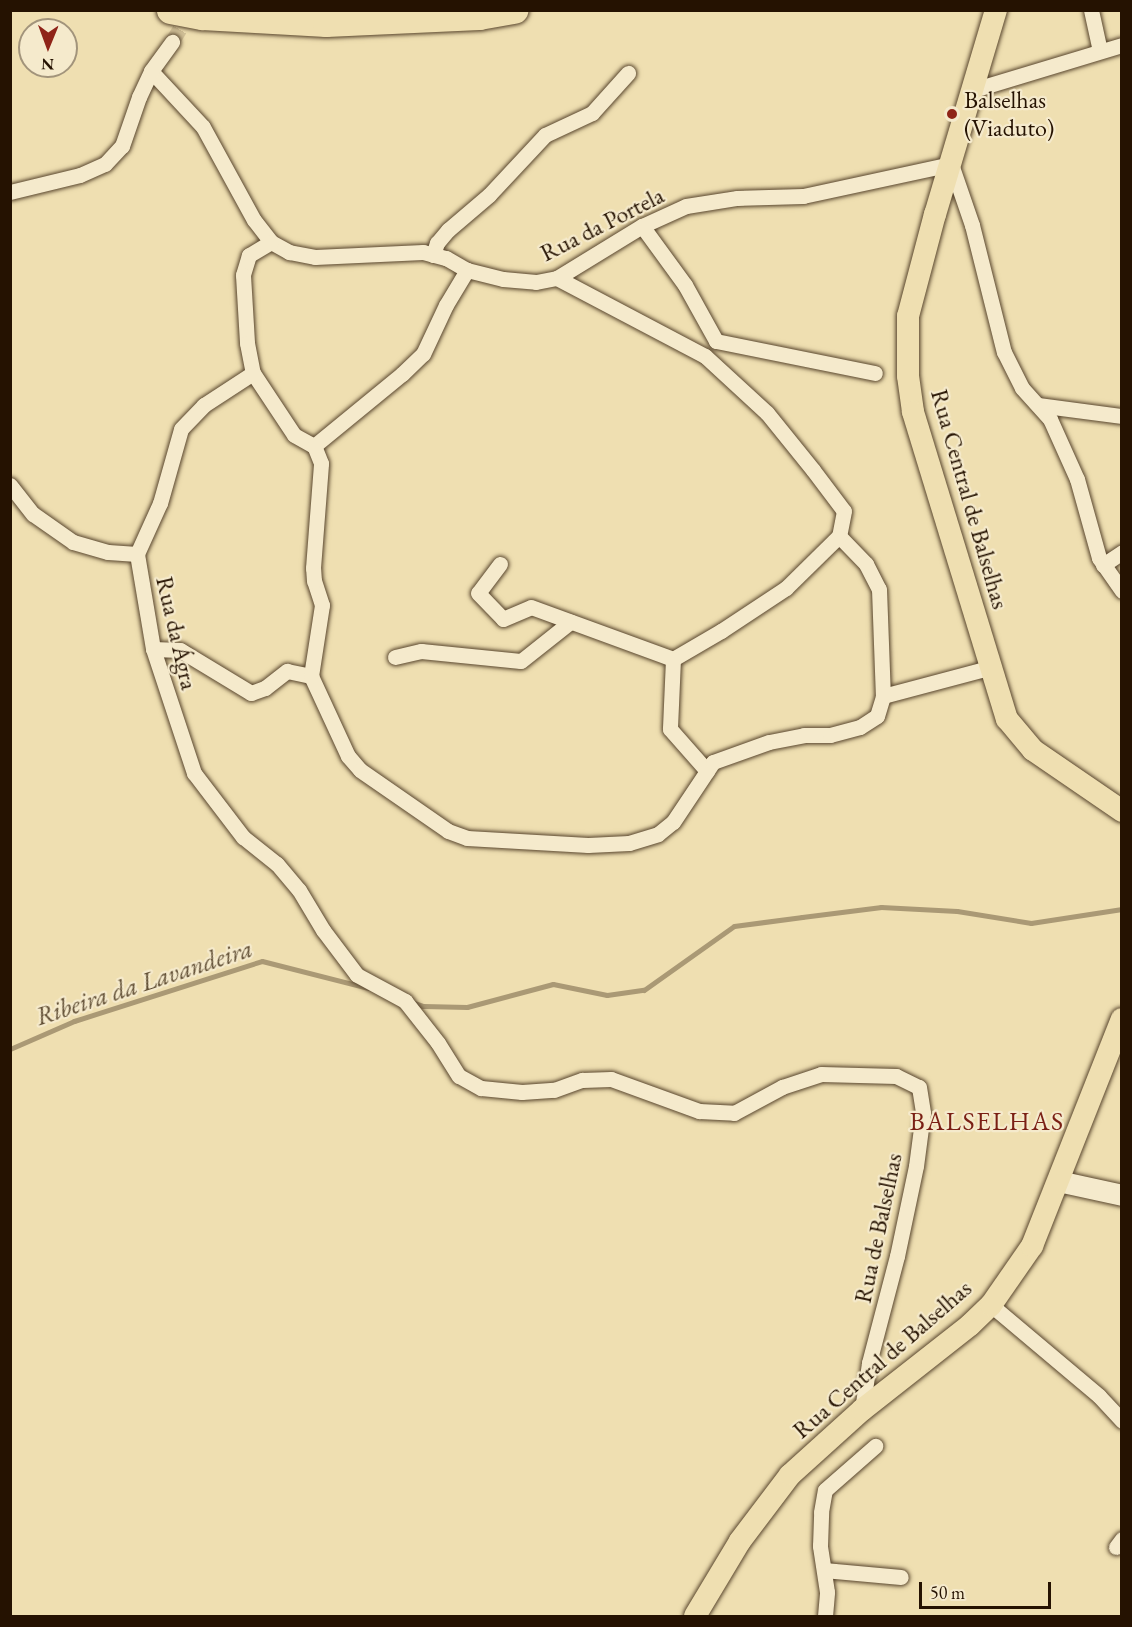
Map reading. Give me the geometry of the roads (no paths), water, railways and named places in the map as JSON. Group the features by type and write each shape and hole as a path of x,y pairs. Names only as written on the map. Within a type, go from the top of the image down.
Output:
{"highway":[{"path":"170,10 202,16 326,23 479,16 514,10"}],"main road":[{"name":"Rua Central de Balselhas","path":"996,10 908,316 908,376 913,412 1007,718 1033,750 1122,811"},
{"name":"Rua Central de Balselhas","path":"695,1617 740,1541 790,1475 862,1410 970,1325 991,1305 1032,1246 1122,1019"}],"street":[{"path":"1091,10 1100,51"},
{"path":"10,192 80,175 105,164 122,146 139,97 151,71 172,42"},
{"path":"973,90 1122,45"},
{"path":"151,71 203,127 254,220 271,242 249,255 243,275 247,343 253,373 294,435 314,446 321,463 313,568 314,581 322,605 311,676 348,756 360,770 448,831 467,838 588,845 629,843 658,834 673,822 713,762 768,742 804,735 830,735 860,726 876,716 883,696 879,589 866,564 839,536"},
{"path":"432,255 437,243 448,230 489,195 545,135 592,113 628,73"},
{"path":"951,164 972,225 1004,352 1023,388 1050,419 1068,457 1103,565 1122,591"},
{"name":"Rua da Portela","path":"271,242 289,252 315,256 423,252 446,258 467,270 503,279 536,282 557,278 642,226 686,206 737,198 803,196 951,164"},
{"path":"642,226 685,285 716,341 875,373"},
{"path":"314,446 423,354 446,305 467,270"},
{"path":"557,278 705,356 767,413 844,511 839,536 786,588 721,631 673,659"},
{"path":"705,356 716,341"},
{"name":"Rua da Ágra","path":"253,373 204,405 181,429 160,503 137,554 153,649 194,773 243,837 277,864 299,890 323,930 357,975 405,1001"},
{"path":"1038,405 1122,416"},
{"path":"10,485 33,514 74,542 108,552 137,554"},
{"path":"1103,565 1122,552"},
{"path":"500,564 478,593 503,619 531,607 673,659"},
{"path":"394,657 421,651 521,661 570,622"},
{"path":"153,649 180,650 251,693 265,688 287,671 311,676"},
{"path":"673,659 670,729 707,771"},
{"path":"883,696 992,667"},
{"name":"Rua de Balselhas","path":"405,1001 438,1043 459,1076 481,1088 522,1092 554,1090 582,1080 611,1079 699,1111 734,1113 782,1087 821,1074 896,1076 919,1087 923,1113 916,1166 897,1256 869,1363 862,1410"},
{"path":"1058,1181 1122,1195"},
{"path":"991,1305 1099,1396 1122,1420"},
{"path":"825,1617 827,1593 820,1546 821,1512 825,1490 876,1446"},
{"path":"824,1570 902,1576"}],"waterway":[{"name":"Ribeira da Lavandeira","path":"411,1002 423,1006 467,1007 553,984 607,995 644,990 734,926 802,917 881,907 957,911 1031,923 1122,909"},
{"name":"Ribeira da Lavandeira","path":"10,1049 74,1021 262,961 368,988"}],"tunnel":[{"path":"172,42 191,10"}],"place":[{"name":"Balselhas (Viaduto)","path":"952,114"}],"district":[{"name":"BALSELHAS","path":"987,1122"}]}
